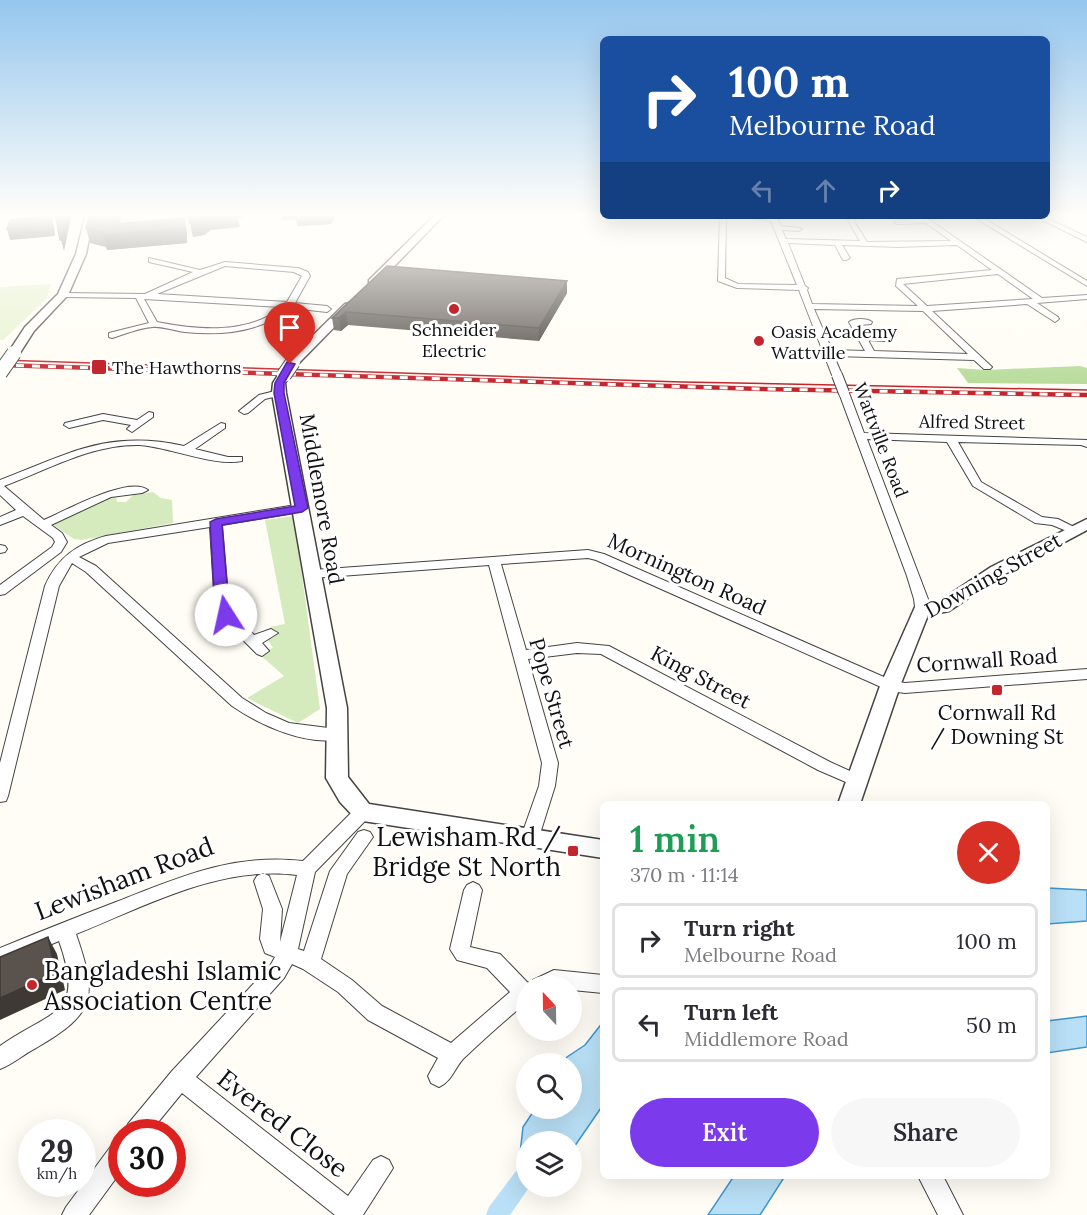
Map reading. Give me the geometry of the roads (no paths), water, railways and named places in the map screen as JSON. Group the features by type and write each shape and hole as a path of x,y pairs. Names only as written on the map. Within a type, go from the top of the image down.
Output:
{"street":[{"path":"0,373 29,329 63,295 74,270"},
{"path":"192,270 201,272"},
{"path":"154,324 140,299 207,270"},
{"path":"112,335 154,324 193,331 230,330 266,320 289,305 306,276 301,272 281,270"},
{"name":"Middlemore Road","path":"363,812 348,796 337,778 337,708 279,383 289,368 385,270"},
{"path":"721,270 721,279 737,286 804,288"},
{"name":"Wattville Road","path":"796,270 921,599 921,611"},
{"path":"995,270 1040,300"},
{"path":"1063,270 1087,284"},
{"path":"987,367 899,284 900,281 998,272"},
{"path":"63,295 145,295 327,309"},
{"path":"810,306 925,309 1087,297"},
{"path":"1028,302 1055,319"},
{"path":"868,322 854,322 871,354"},
{"path":"862,338 885,338"},
{"path":"829,353 978,357"},
{"path":"244,411 262,397 279,393"},
{"path":"122,443 137,423 149,415"},
{"path":"67,426 103,417 137,423"},
{"path":"184,451 221,426"},
{"name":"Alfred Street","path":"860,436 1085,443"},
{"path":"950,438 977,484 1039,520 1081,527"},
{"path":"0,591 57,549 61,542 58,536 24,511 0,486 84,453 122,443 154,444 228,460 238,459"},
{"path":"42,525 108,494 125,498 142,490"},
{"path":"0,796 56,572 70,557 81,549 106,540 302,508"},
{"path":"0,521 24,511"},
{"path":"216,522 222,608 226,615 257,646 271,633"},
{"name":"Downing Street","path":"850,801 855,780 890,686 921,611 943,607 997,571 1081,527"},
{"name":"Mornington Road","path":"313,574 588,554 600,557 890,686"},
{"path":"70,557 91,569 237,702 254,714 292,731 338,734"},
{"name":"Pope Street","path":"494,561 550,763 547,786 530,837"},
{"name":"King Street","path":"519,656 577,648 604,649 824,766 855,780"},
{"name":"Cornwall Road","path":"890,686 906,688 1087,674"},
{"path":"147,1119 180,1078 271,979 287,954 307,870 363,812 600,849"},
{"path":"310,963 339,871 364,837"},
{"name":"Lewisham Road","path":"0,957 203,875 255,865 287,866 307,870"},
{"path":"263,881 272,905 273,919 268,938 272,947 310,963 345,986 375,1013 453,1054"},
{"path":"473,890 460,949 464,954 493,960 516,979"},
{"path":"0,1059 56,1024 78,999 81,987 79,973 65,930"},
{"path":"582,982 600,984"},
{"path":"439,1076 453,1054 492,1018 516,1000"},
{"name":"Evered Close","path":"180,1078 350,1214 381,1168"},
{"path":"75,1215 108,1169"},
{"path":"932,1179 951,1215"}],"water":[{"path":"1050,888 1087,890 1087,921 1050,924"},
{"path":"1087,1016 1087,1047 1050,1053 1050,1021"},
{"path":"600,1026 600,1109 582,1135 582,1131 523,1131 528,1119 582,1119 582,1053 573,1053 585,1045"},
{"path":"732,1179 783,1179 760,1215 708,1215"}],"waterway":[{"path":"497,1215 516,1188"}],"tram line":[{"path":"0,360 682,382 1087,390"}],"railway":[{"path":"0,365 762,389 1087,395"}],"place":[{"name":"Schneider Electric","path":"454,309"},
{"name":"Oasis Academy Wattville","path":"759,341"},
{"name":"The Hawthorns","path":"99,367"},
{"name":"Cornwall Rd / Downing St","path":"997,690"},
{"name":"Lewisham Rd / Bridge St North","path":"573,851"},
{"name":"Bangladeshi Islamic Association Centre","path":"32,985"}]}
